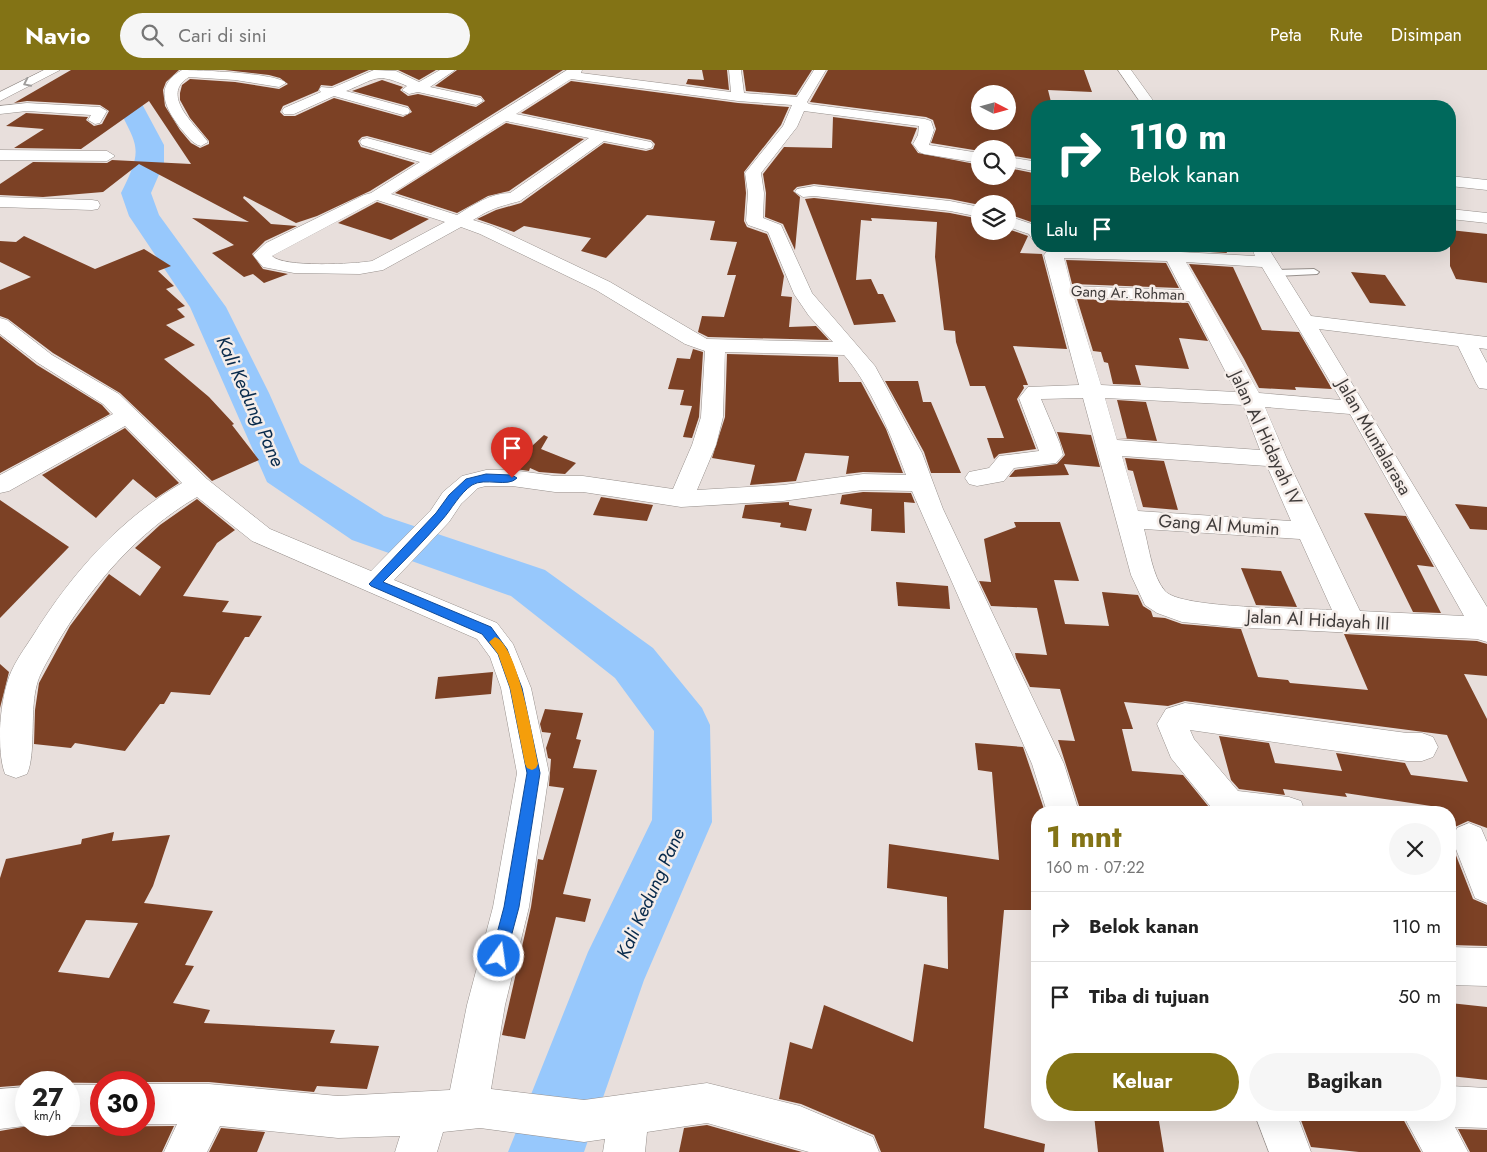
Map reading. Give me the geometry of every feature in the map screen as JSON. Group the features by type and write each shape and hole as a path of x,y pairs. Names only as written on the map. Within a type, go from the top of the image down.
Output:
{"main road":[{"path":"0,84 30,70"},
{"path":"0,96 54,70"},
{"path":"380,105 403,92 419,88 449,70"},
{"path":"735,70 738,97"},
{"path":"820,70 799,105 790,127 753,173 756,193 754,221 775,229 803,294 816,312 852,349 865,366 906,444 986,632 1048,764 1061,806"},
{"path":"1124,70 1146,100"},
{"path":"201,142 174,107 171,95 172,85 178,78 190,71 235,76 279,84"},
{"path":"852,349 715,347 692,340 603,286 486,230 378,195 573,72 738,97 794,100 799,105 834,112 924,123 926,124 927,135 920,144 924,150 971,157"},
{"path":"289,111 378,73 391,74 419,88 476,101"},
{"path":"335,75 317,87 403,112"},
{"path":"0,110 27,106 100,111 94,120"},
{"path":"504,116 646,144"},
{"path":"370,198 272,247 262,255 269,262 294,268 360,269 377,266 460,221 485,205 504,198 514,198 601,136"},
{"path":"367,142 432,160"},
{"path":"0,155 106,156"},
{"path":"1016,163 1031,166"},
{"path":"1456,182 1487,185"},
{"path":"803,192 814,191 920,202 971,210"},
{"path":"0,202 92,205"},
{"path":"1456,215 1487,218"},
{"path":"1016,224 1031,229"},
{"path":"1052,252 1090,391 1128,519"},
{"path":"1072,252 1276,265"},
{"name":"Jalan Al Hidayah IV","path":"1174,257 1251,399 1275,458 1352,623"},
{"name":"Jalan Muntalarasa","path":"1276,265 1357,408 1487,629"},
{"name":"Gang Ar. Rohman","path":"1062,291 1194,296"},
{"path":"1309,321 1487,343"},
{"path":"0,324 45,359 111,399 198,485 261,535 486,630 503,652 516,688 533,773 511,907 486,1005 448,1110 416,1152"},
{"path":"1465,340 1487,383"},
{"path":"681,499 704,445 712,417 715,347"},
{"path":"992,473 1007,461 1048,458 1052,456 1050,444 1030,398 1036,392 1090,391 1251,399 1357,408"},
{"path":"0,485 128,415"},
{"path":"1107,447 1275,458"},
{"path":"375,584 440,516 452,498 470,482 486,478 512,478 555,484 583,484 681,499 783,493 863,482 922,483"},
{"path":"16,764 15,732 24,678 54,622 112,549 175,496 198,485"},
{"name":"Jalan Al Hidayah III","path":"1128,519 1144,575 1155,598 1167,606 1182,611 1352,623 1487,629"},
{"name":"Gang Al Mumin","path":"1128,519 1310,531"},
{"path":"1231,806 1182,748 1172,724 1177,718 1185,716 1408,747 1422,747"},
{"path":"1469,838 1487,886"},
{"path":"1456,966 1487,967"},
{"path":"155,1104 209,1104 338,1117 480,1108 584,1122 626,1133 707,1103 800,1127 858,1152"},
{"path":"185,1152 209,1104"},
{"path":"1456,1106 1487,1108"},
{"path":"0,1109 15,1108"},
{"path":"1278,1121 1290,1152"},
{"path":"1428,1121 1447,1152"}],"lane":[{"path":"1276,265 1314,272"}],"building":[{"path":"71,70 179,70 166,82 163,90 165,106 180,130 191,143 200,148 209,144 209,141 190,118 180,100 182,85 190,79 235,82 279,89 288,84 280,78 269,75 225,70 369,70 332,86 321,85 318,91 283,106 280,112 284,116 295,116 334,98 403,117 412,112 408,106 352,91 382,80 403,87 400,90 408,96 418,94 476,107 485,101 481,96 435,86 457,70 563,70 431,153 367,136 362,137 358,141 361,147 415,163 370,191 317,216 296,223 244,196 243,198 271,224 297,226 265,241 252,254 263,269 288,274 264,283 253,274 244,277 212,253 234,245 192,218 249,222 139,164 103,192 43,197 0,195 0,184 33,162 107,163 112,160 191,164 149,101 81,149 14,148 44,129 6,126 26,113 88,117 86,120 94,126 102,124 109,111 100,105 27,101 14,103"},
{"path":"398,70 436,70 419,80"},
{"path":"702,70 727,70 729,90 686,84 688,79 704,80"},
{"path":"743,70 812,70 796,95 746,91"},
{"path":"828,70 1084,70 1092,92 1048,90 1050,100 1031,100 1031,159 1016,156 1016,140 971,140 971,150 931,143 936,129 933,120 926,117 810,102"},
{"path":"571,81 738,103 789,107 781,125 744,172 746,193 744,221 747,227 767,234 784,276 781,296 792,297 789,327 816,326 829,340 708,337 698,332 702,316 724,317 736,275 727,275 737,242 710,240 715,221 647,215 606,258 581,251 591,238 524,226 514,232 477,219 496,210 521,203 604,143 646,151 653,149 655,144 651,140 521,113"},
{"path":"833,117 917,128 911,143 918,153 971,163 971,185 1016,185 1016,170 1031,173 1031,222 1016,217 1016,195 971,195 971,203 950,199 814,184 797,187 793,191 800,197 795,250 783,224 765,217 766,193 763,174 784,147 832,148"},
{"path":"506,123 584,139 509,191 488,196 457,213 395,193"},
{"path":"814,198 950,213 971,217 971,240 1016,240 1016,232 1028,236 1020,253 1042,254 1067,349 1013,346 1028,385 1023,385 1024,388 1017,399 1036,449 999,454 994,459 987,438 1004,438 985,386 970,386 956,342 955,331 944,330 935,257 937,222 871,218 872,221 861,220 856,280 871,279 878,294 883,294 896,322 854,325 805,199"},
{"path":"377,202 429,219 391,240 338,223"},
{"path":"1456,231 1487,234 1487,283 1456,279 1450,266 1450,252 1456,252"},
{"path":"24,236 95,269 144,249 171,266 158,271 174,286 166,289 185,306 177,309 185,317 166,325 195,345 164,359 209,397 234,424 232,425 259,460 212,481 120,393 53,353 8,319 0,316 0,290 31,277 0,262 0,241 16,242"},
{"path":"1066,260 1166,263 1179,288 1072,284"},
{"path":"1189,264 1233,267 1262,330 1299,332 1332,389 1259,388"},
{"path":"1351,272 1385,275 1406,306 1370,303"},
{"path":"1077,299 1188,303 1208,341 1179,338 1189,369 1135,365 1141,385 1113,384 1108,363 1104,362 1101,352 1093,351"},
{"path":"0,336 37,365 102,405 110,414 0,473"},
{"path":"693,349 703,352 699,417 692,438 683,437 692,406 680,405 684,390 668,389 677,358 690,359"},
{"path":"727,354 838,357 839,382 861,382 886,429 903,473 863,472 846,474 849,456 805,453 796,481 750,485 755,465 712,458 725,417"},
{"path":"885,381 918,381 923,402 931,402 961,473 931,473 924,452"},
{"path":"1117,400 1146,402 1157,441 1127,439"},
{"path":"125,428 179,483 156,498 133,479 96,518 42,475"},
{"path":"1057,432 1091,435 1100,467 1064,464 1069,475 1009,477 1015,470 1057,464 1065,455"},
{"path":"544,435 548,437 541,449 576,463 565,474 539,472 530,468 529,471 508,468"},
{"path":"1125,458 1164,461 1178,510 1143,507 1133,471 1128,470"},
{"path":"863,492 911,493 915,503 904,502 905,533 871,531 872,509 840,504 842,495"},
{"path":"601,497 653,505 647,521 593,515"},
{"path":"197,499 235,530 217,543 183,596 229,601 222,612 262,616 249,637 245,637 210,695 171,692 164,704 160,704 125,751 75,743 71,748 34,744 35,710 39,683 70,626 109,574 140,596 161,567 135,548 160,525"},
{"path":"0,500 69,547 0,618"},
{"path":"789,502 789,505 812,509 806,531 780,527 781,523 742,518 745,505"},
{"path":"1455,504 1487,507 1487,530 1470,529"},
{"path":"1364,513 1406,516 1434,567 1417,565 1441,613 1413,612"},
{"path":"1014,522 1060,522 1079,581 1054,580 1065,624 1109,626 1102,592 1138,595 1143,606 1151,611 1153,617 1165,618 1182,624 1241,629 1258,677 1288,680 1290,683 1368,690 1344,634 1477,641 1487,644 1487,676 1464,674 1487,719 1487,828 1468,821 1456,827 1456,806 1431,806 1345,793 1347,797 1283,789 1285,795 1239,789 1231,780 1219,736 1269,743 1275,763 1342,771 1336,753 1405,763 1411,775 1468,782 1447,735 1185,701 1168,706 1124,702 1133,729 1122,729 1132,771 1183,775 1208,806 1079,806 1058,740 1075,741 1060,689 1030,687 1016,658 1015,653 1047,655 1037,608 991,606 979,581 991,582 984,539 1016,527"},
{"path":"1241,568 1281,571 1297,607 1256,605"},
{"path":"896,582 948,586 950,609 898,606"},
{"path":"0,664 9,672 0,708"},
{"path":"493,672 491,694 435,699 438,677"},
{"path":"545,709 583,713 576,739 581,740 573,768 597,770 563,894 591,899 585,922 556,917 525,1039 502,1035 531,907 538,859 543,860 564,788 549,786 551,759 548,758 546,748 551,733 542,732 540,724"},
{"path":"975,743 1023,747 1043,806 1031,806 1031,910 1004,910 984,1128 1045,1144 1044,1152 881,1152 874,1135 801,1104 779,1099 790,1042 812,1049 824,1005 913,1042 924,964 948,969 947,897 887,888 889,844 999,860 992,772 978,770"},
{"path":"114,832 112,841 170,835 153,886 144,903 213,911 185,965 194,966 173,1003 210,1010 204,1023 335,1030 330,1043 379,1046 367,1089 317,1086 314,1092 209,1082 155,1082 155,1071 90,1071 90,1083 80,1083 80,1071 15,1071 15,1086 0,1087 0,878 6,859 81,844 82,839","holes":["86,920 138,923 109,978 58,972"]},
{"path":"1456,855 1473,899 1487,905 1487,946 1456,945"},
{"path":"1456,1004 1487,1007 1487,1080 1456,1077"},
{"path":"1095,1121 1159,1121 1164,1152 1098,1152"},
{"path":"1301,1121 1404,1121 1421,1152 1359,1152 1311,1147"},
{"path":"707,1125 802,1152 679,1152 684,1128"},
{"path":"155,1126 174,1126 162,1152 0,1152 0,1131 15,1128 15,1136 80,1136 80,1127 90,1127 90,1136 155,1136"},
{"path":"221,1128 265,1132 257,1152 209,1152"},
{"path":"1458,1129 1487,1130 1487,1152 1470,1152"}],"waterway":[{"name":"Kali Kedung Pane","path":"164,70 129,103 150,145 150,163 136,193 144,216 208,307 249,393 282,472 368,528 528,583 634,663 682,725 682,822 612,976 546,1152"}],"slow traffic":[{"path":"495,642 503,652 516,688 532,764"}],"route":[{"path":"499,956 511,907 533,773 516,688 503,652 486,630 375,584 440,516 452,498 470,482 486,478 512,478"}]}
